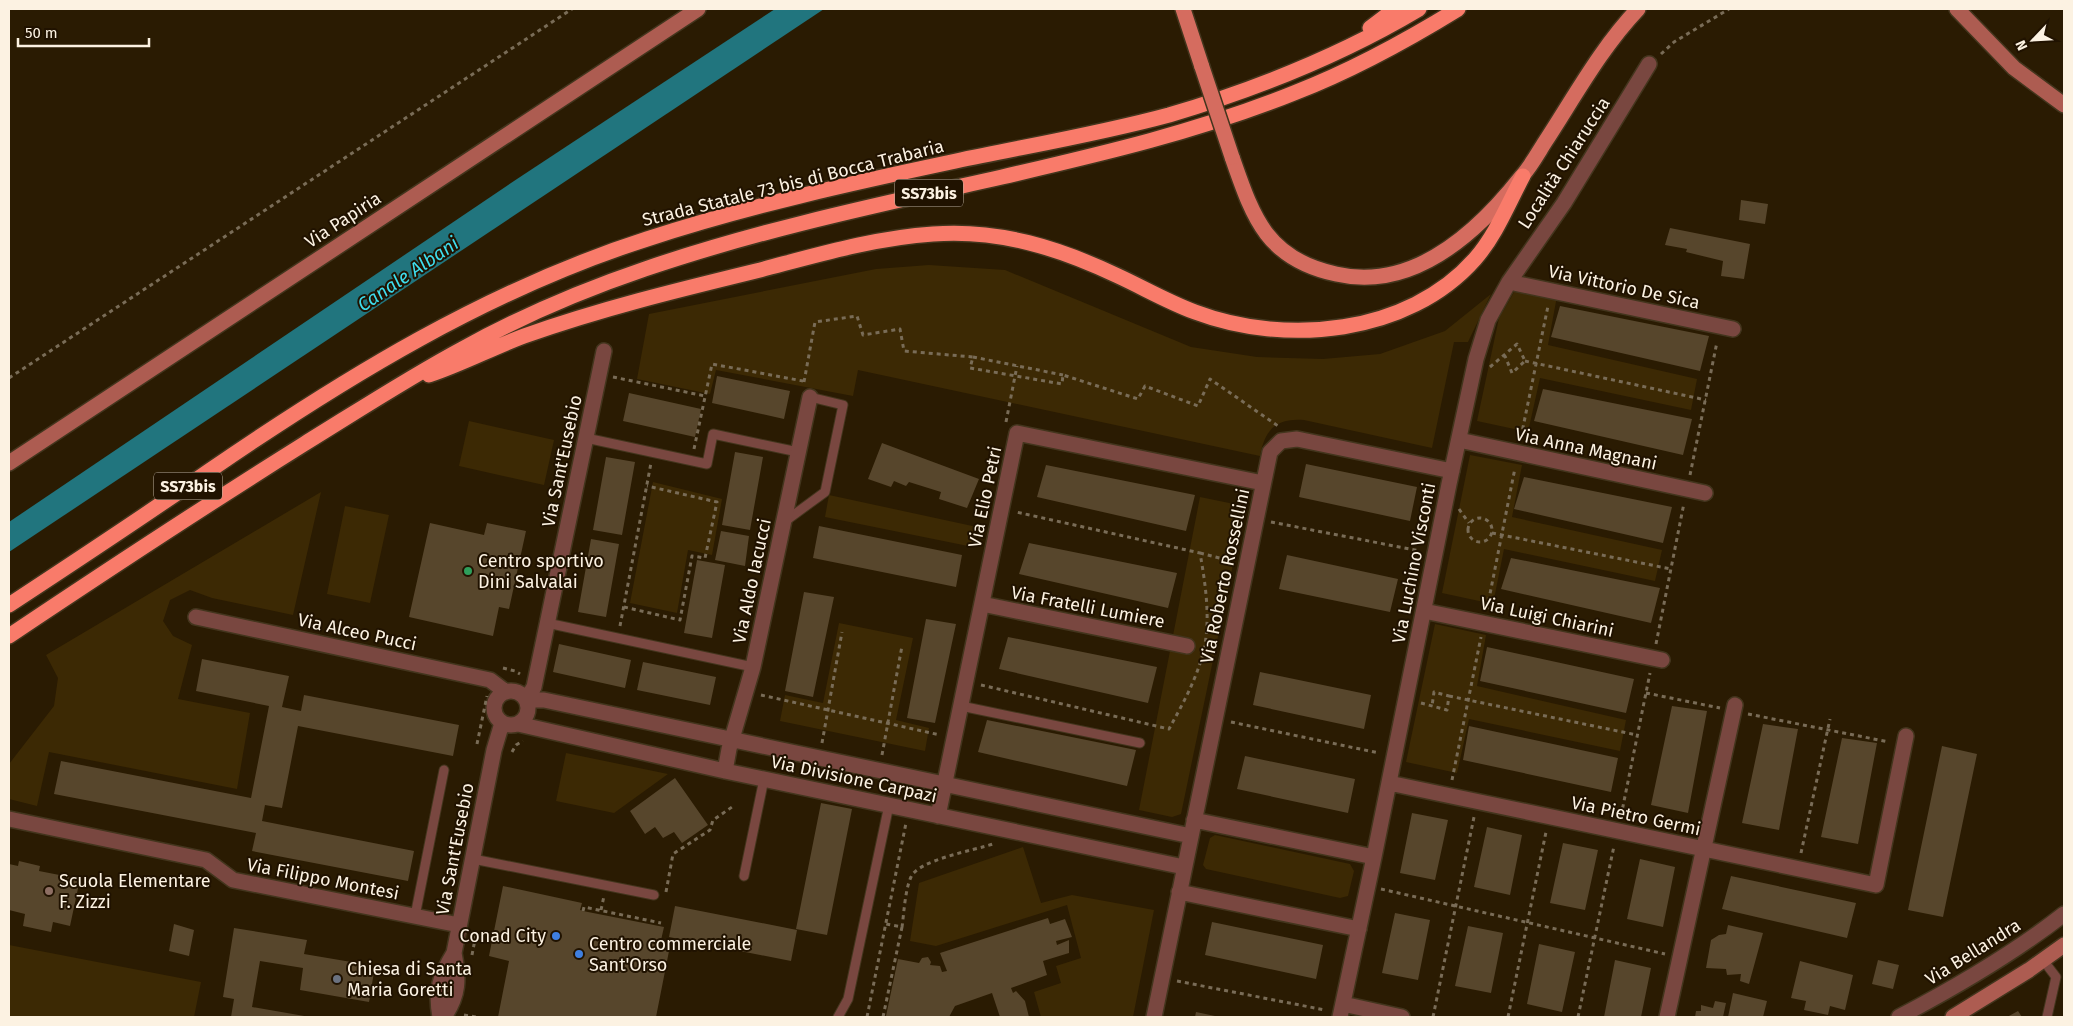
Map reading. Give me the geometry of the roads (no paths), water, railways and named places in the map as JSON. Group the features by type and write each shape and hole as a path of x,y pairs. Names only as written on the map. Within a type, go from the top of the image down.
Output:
{"highway":[{"path":"1336,54 1395,9"},
{"name":"Strada Statale 73 bis di Bocca Trabaria","path":"9,605 327,392 476,309 546,276 646,239 735,213 1169,114 1268,83 1336,54 1419,9"},
{"name":"SS73bis","path":"9,636 196,512 402,384 480,340 609,282 669,261 791,226 1120,149 1200,127 1328,79 1386,50 1458,9"},
{"path":"402,384 447,369 520,338 632,302 837,251 899,238 933,234 990,235 1035,243 1104,270 1182,307 1222,321 1286,330 1318,330 1353,325 1396,313 1428,296 1456,277 1474,260 1485,246 1523,176"}],"main road":[{"name":"Via Papiria","path":"9,463 698,9"},
{"path":"1183,9 1252,212 1273,241 1296,259 1316,269 1355,278 1394,274 1420,265 1440,254 1468,234 1523,176 1607,45 1638,9"},
{"path":"1959,10 2010,64 2064,105"},
{"path":"1953,1017 1995,992 2064,945"}],"street":[{"name":"Località Chiaruccia","path":"1509,282 1564,202 1650,64"},
{"name":"Via Vittorio De Sica","path":"1509,282 1727,328"},
{"name":"Via Luchino Visconti","path":"1341,1012 1472,381 1488,320 1509,282"},
{"name":"Via Sant'Eusebio","path":"518,724 528,712 526,700 534,687 604,351"},
{"name":"Via Aldo Iacucci","path":"725,771 753,667 810,398"},
{"name":"Via Elio Petri","path":"938,816 1018,433 1263,483"},
{"name":"Via Roberto Rossellini","path":"1154,1017 1270,452 1281,441 1297,439 1452,471"},
{"name":"Via Anna Magnani","path":"1459,440 1704,493"},
{"name":"Via Fratelli Lumiere","path":"982,604 1187,646"},
{"name":"Via Luigi Chiarini","path":"1424,611 1658,659"},
{"name":"Via Alceo Pucci","path":"196,617 490,680 508,692"},
{"path":"518,724 507,725 498,719 494,709 497,698 508,692 538,666"},
{"path":"508,692 518,693 526,700"},
{"name":"Via Divisione Carpazi","path":"526,700 544,700 1191,836"},
{"path":"1667,1017 1734,708"},
{"name":"Via Sant'Eusebio","path":"440,1017 436,1000 442,972 454,953 494,750 502,723"},
{"name":"Via Divisione Carpazi","path":"518,724 725,771 1184,867"},
{"name":"Via Pietro Germi","path":"1389,783 1876,885 1906,741"},
{"name":"Via Filippo Montesi","path":"9,819 206,860 233,880 460,925"},
{"path":"1194,820 1374,857"},
{"path":"1179,892 1359,929"},
{"name":"Via Bellandra","path":"1899,1017 1943,994 1982,970 2064,914"},
{"name":"Via Sant'Eusebio","path":"444,1017 453,1003 459,976 454,953"},
{"path":"1982,970 1995,992"},
{"path":"1341,1012 1402,1017"}],"lane":[{"path":"783,523 825,492 838,434 844,405 810,398"},
{"path":"586,438 707,464 713,434 798,452"},
{"path":"547,622 753,667"},
{"path":"961,706 1140,743"},
{"path":"415,916 444,770"},
{"path":"744,876 764,779"},
{"path":"838,1017 848,999 889,805"},
{"path":"473,859 654,895"},
{"path":"2043,960 2056,977 2047,1017"}],"water":[{"name":"Canale Albani","path":"775,9 824,9 9,552 9,522 517,179"}],"place":[{"name":"Centro sportivo Dini Salvalai","path":"468,571"},
{"name":"Scuola Elementare F. Zizzi","path":"49,891"},
{"name":"Conad City","path":"556,936"},
{"name":"Centro commerciale Sant'Orso","path":"579,954"},
{"name":"Chiesa di Santa Maria Goretti","path":"337,979"}]}
